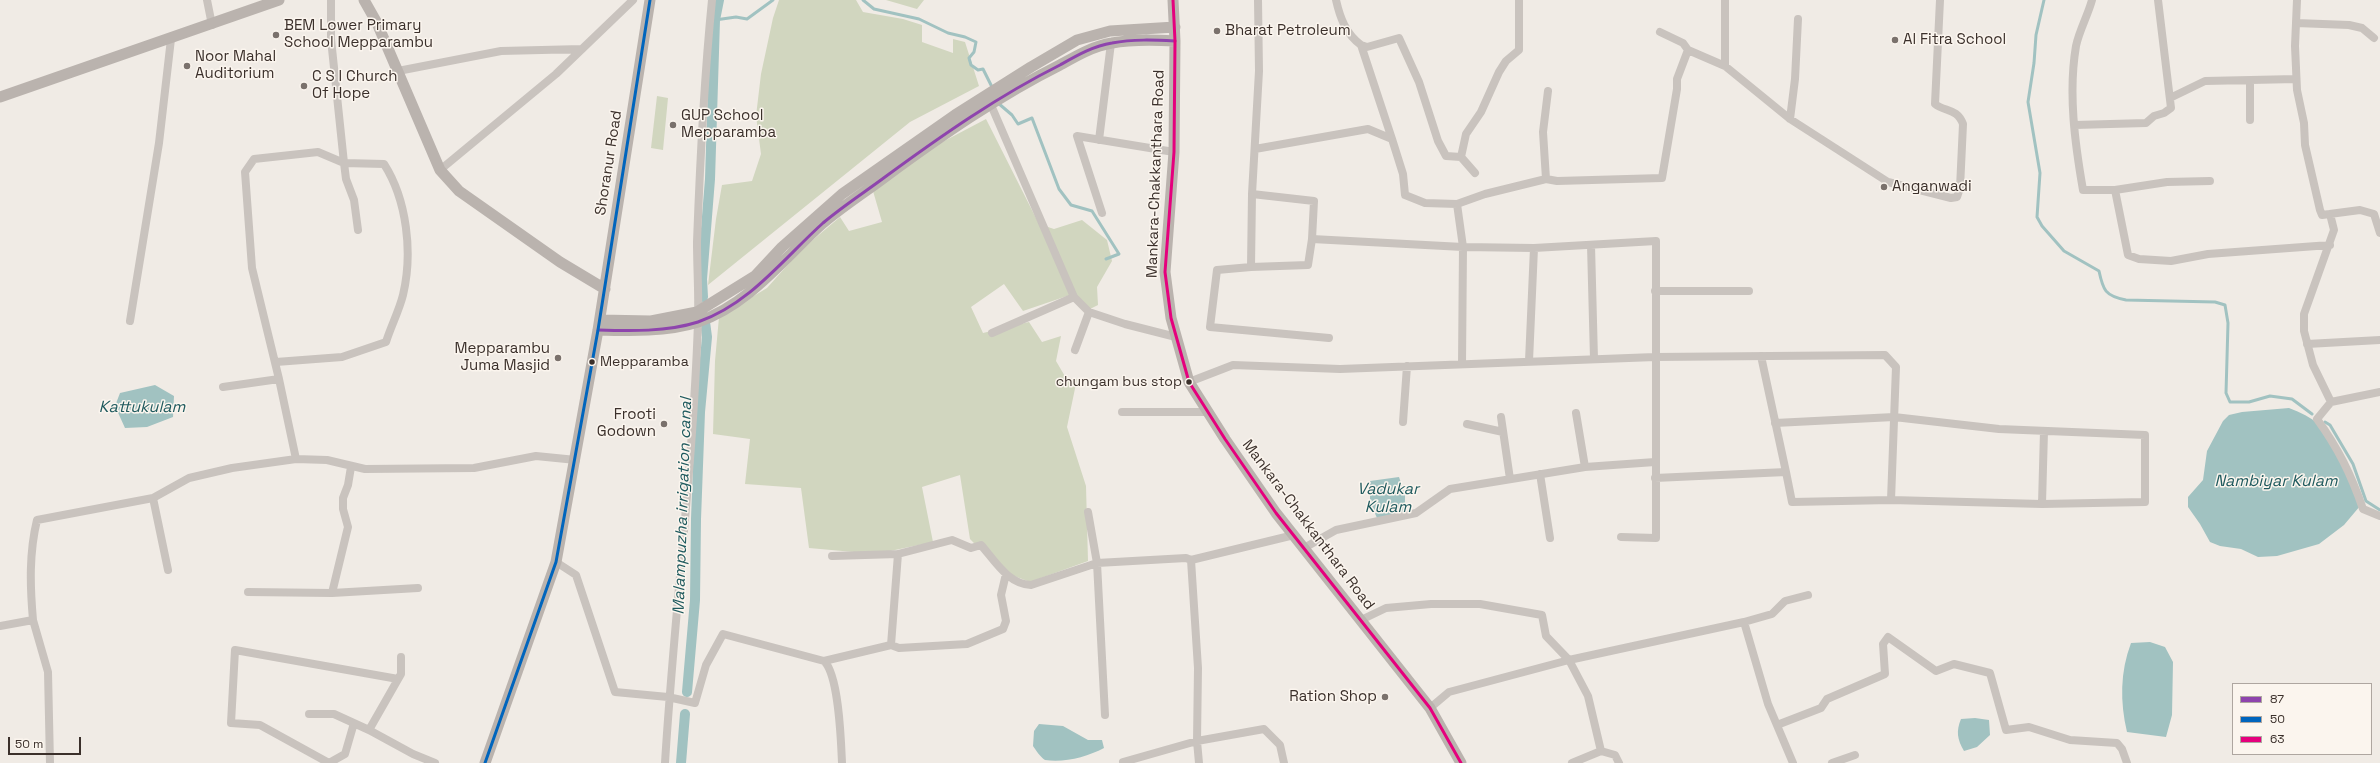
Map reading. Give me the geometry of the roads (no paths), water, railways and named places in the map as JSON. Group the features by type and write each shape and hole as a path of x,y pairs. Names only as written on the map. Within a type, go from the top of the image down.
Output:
{"main road":[{"path":"0,98 171,40 279,0"},
{"path":"364,0 377,23 440,170 460,191 560,262 605,289"},
{"name":"Shoranur Road","path":"485,763 556,562 576,460 599,325 650,0"},
{"name":"Mankara-Chakkanthara Road","path":"1173,0 1175,27 1174,152 1165,272 1170,318 1189,382 1208,412 1294,535 1430,708 1461,763"},
{"path":"698,317 755,276 782,247 848,190 955,115 1031,67 1077,40 1104,32 1175,27"},
{"path":"599,325 656,328 698,317 728,306 767,279 824,223 923,149 1025,82 1086,51 1112,43 1146,40 1175,41"}],"street":[{"path":"207,0 212,25"},
{"path":"331,0 332,39 344,163 346,179 354,200 358,230"},
{"path":"440,170 556,74 634,0"},
{"path":"665,763 668,697 678,604 698,317 698,239 703,92 712,0"},
{"path":"1251,267 1252,194 1259,72 1258,0"},
{"path":"1336,0 1339,15 1351,38 1360,45 1367,47 1399,38 1419,82 1438,141 1446,156 1460,157 1475,173"},
{"path":"1460,157 1466,134 1481,112 1499,72 1506,61 1519,50 1519,0"},
{"path":"1725,0 1725,66"},
{"path":"1660,32 1683,43 1688,50 1725,66 1790,119 1888,182 1951,198 1957,197 1960,188 1963,124 1961,119 1948,108 1939,107 1935,104 1934,100 1940,0"},
{"path":"2092,0 2076,45 2073,100 2083,190 2115,190 2166,182 2210,181"},
{"path":"2075,125 2146,123 2154,116 2164,113 2171,108 2164,63 2158,0"},
{"path":"2297,0 2296,79 2306,145 2318,204 2322,215 2360,210 2374,214 2377,218 2380,233"},
{"path":"1790,119 1795,79 1798,20"},
{"path":"2296,23 2349,25 2362,28 2374,38"},
{"path":"130,321 159,142 171,40"},
{"path":"1099,140 1112,43"},
{"path":"1360,45 1403,174 1406,195 1425,202 1457,204 1484,194 1546,179 1557,181 1662,178 1677,89 1677,79 1688,50"},
{"path":"398,71 501,52 582,49"},
{"path":"2170,98 2205,81 2296,79"},
{"path":"2250,81 2250,120"},
{"path":"1546,179 1543,132 1548,91"},
{"path":"991,105 1074,298 1089,312 1125,324 1176,336"},
{"path":"1255,149 1368,130 1392,139"},
{"path":"1102,213 1077,136 1174,152"},
{"path":"276,362 342,357 386,342 403,295 408,254 404,220 393,178 384,164 344,163 318,152 254,159 245,172 252,268 276,362 296,459"},
{"path":"2115,190 2128,255 2139,259 2171,261 2208,254 2330,245"},
{"path":"1252,194 1314,201 1312,239 1308,265 1216,270 1210,327 1329,338"},
{"path":"1457,204 1463,247 1462,364"},
{"path":"2330,214 2334,230 2330,245 2304,314 2304,331 2313,365 2331,402"},
{"path":"1312,239 1463,247 1534,248 1656,241 1656,538 1621,537"},
{"path":"1591,245 1594,359"},
{"path":"1529,361 1534,248"},
{"path":"1655,291 1749,291"},
{"path":"992,333 1074,298"},
{"path":"1075,350 1089,312"},
{"path":"2307,344 2380,340"},
{"path":"1189,382 1233,365 1340,368 1655,357 1885,355 1896,367 1891,500"},
{"path":"1761,356 1775,423 1786,472 1792,502 1891,500 2042,504 2145,502 2145,435 1999,429 1894,417 1775,423"},
{"path":"1403,422 1407,366"},
{"path":"223,387 279,379"},
{"path":"2380,392 2331,402 2317,419 2336,446 2351,476 2363,509 2380,516"},
{"path":"1122,412 1208,412"},
{"path":"1576,414 1585,467"},
{"path":"1501,417 1510,479"},
{"path":"1466,424 1503,432"},
{"path":"2042,504 2044,431"},
{"path":"50,763 48,672 34,620 30,586 32,543 37,520 153,498 189,478 232,468 296,459 327,460 351,467 365,469 474,468 536,456 576,460"},
{"path":"1304,548 1336,530 1416,513 1450,489 1585,467 1655,462"},
{"path":"332,593 348,527 343,509 343,498 348,485 351,467"},
{"path":"1655,478 1786,472"},
{"path":"1540,474 1550,538"},
{"path":"153,498 168,570"},
{"path":"1088,512 1097,563 1105,715"},
{"path":"832,556 898,554 952,540 971,548 981,545 1006,574 1020,584 1031,585 1097,563 1186,558 1192,560 1294,535"},
{"path":"891,645 898,554"},
{"path":"1192,560 1198,668 1197,741 1199,763"},
{"path":"556,562 576,575 615,692 668,697 695,702 706,665 723,634 803,654 824,661 829,666 832,674 840,725 842,763"},
{"path":"824,661 891,645 899,648 919,648 967,644 1003,629 1006,621 1001,595 1006,574"},
{"path":"248,592 332,593 418,588"},
{"path":"1430,708 1450,692 1569,660 1744,622 1772,614 1785,601 1808,595"},
{"path":"1361,620 1386,608 1431,604 1480,604 1542,615 1546,636 1569,660 1588,696 1601,751"},
{"path":"0,626 34,620"},
{"path":"1744,622 1768,704 1793,763"},
{"path":"1777,725 1821,708 1827,699 1885,674 1883,644 1888,637 1936,671 1954,664 1990,673 2006,730 2029,727 2070,740 2117,744 2122,749 2127,763"},
{"path":"354,723 345,754 329,763 260,725 232,723 235,650 398,679"},
{"path":"369,730 401,674 401,657"},
{"path":"309,714 334,714 369,730 413,754 435,763"},
{"path":"1123,762 1197,741 1264,729 1280,745 1284,763"},
{"path":"1572,763 1601,751 1615,755 1619,763"},
{"path":"1832,763 1855,755"}],"water":[{"name":"Kattukulam","path":"155,385 174,396 173,417 147,427 125,428 115,406 120,393"},
{"name":"Nambiyar Kulam","path":"2289,408 2305,415 2319,424 2338,446 2351,474 2360,506 2344,525 2319,544 2277,556 2258,557 2241,549 2220,546 2210,542 2188,507 2188,497 2203,480 2207,451 2223,421 2229,415 2242,412"},
{"name":"Vadukar Kulam","path":"1399,477 1405,495 1405,516 1377,518 1370,502 1370,481"},
{"path":"2150,642 2165,647 2173,662 2172,715 2166,737 2127,732 2123,710 2123,676 2127,654 2131,643"},
{"path":"1975,718 1989,720 1990,735 1977,747 1964,751 1958,735 1959,723 1961,719"},
{"path":"1039,724 1063,726 1088,740 1102,740 1104,748 1090,754 1068,760 1045,760 1033,746 1034,731"}],"waterway":[{"name":"Malampuzha irrigation canal","path":"703,297 702,279 710,179 715,20 719,0"},
{"path":"715,20 736,17 747,19 773,0"},
{"path":"863,0 874,9 919,19 948,33 965,37 976,42 974,52 969,58 971,65 978,70 983,69 993,89"},
{"path":"2044,0 2036,35 2034,63 2028,102 2040,173 2037,217 2042,226 2064,251 2099,271 2106,291 2113,296 2126,300 2215,302 2225,305 2228,323 2226,393 2230,402 2249,402 2270,396 2292,399 2312,414"},
{"path":"998,103 1012,115 1018,124 1032,118 1059,189 1071,205 1092,211 1119,254 1106,259"},
{"name":"Malampuzha irrigation canal","path":"687,692 695,600 700,412 707,337 705,322"},
{"path":"2325,422 2330,425 2353,464 2366,501 2380,510"},
{"name":"Malampuzha irrigation canal","path":"681,763 685,714"}],"place":[{"name":"Bharat Petroleum","path":"1217,31"},
{"name":"BEM Lower Primary School Mepparambu","path":"276,35"},
{"name":"Al Fitra School","path":"1895,40"},
{"name":"Noor Mahal Auditorium","path":"187,66"},
{"name":"C S I Church Of Hope","path":"304,86"},
{"name":"GUP School Mepparamba","path":"673,125"},
{"name":"Anganwadi","path":"1884,187"},
{"name":"Mepparambu Juma Masjid","path":"558,358"},
{"name":"Mepparamba","path":"592,362"},
{"name":"chungam bus stop","path":"1189,382"},
{"name":"Frooti Godown","path":"664,424"},
{"name":"Ration Shop","path":"1385,697"}]}
